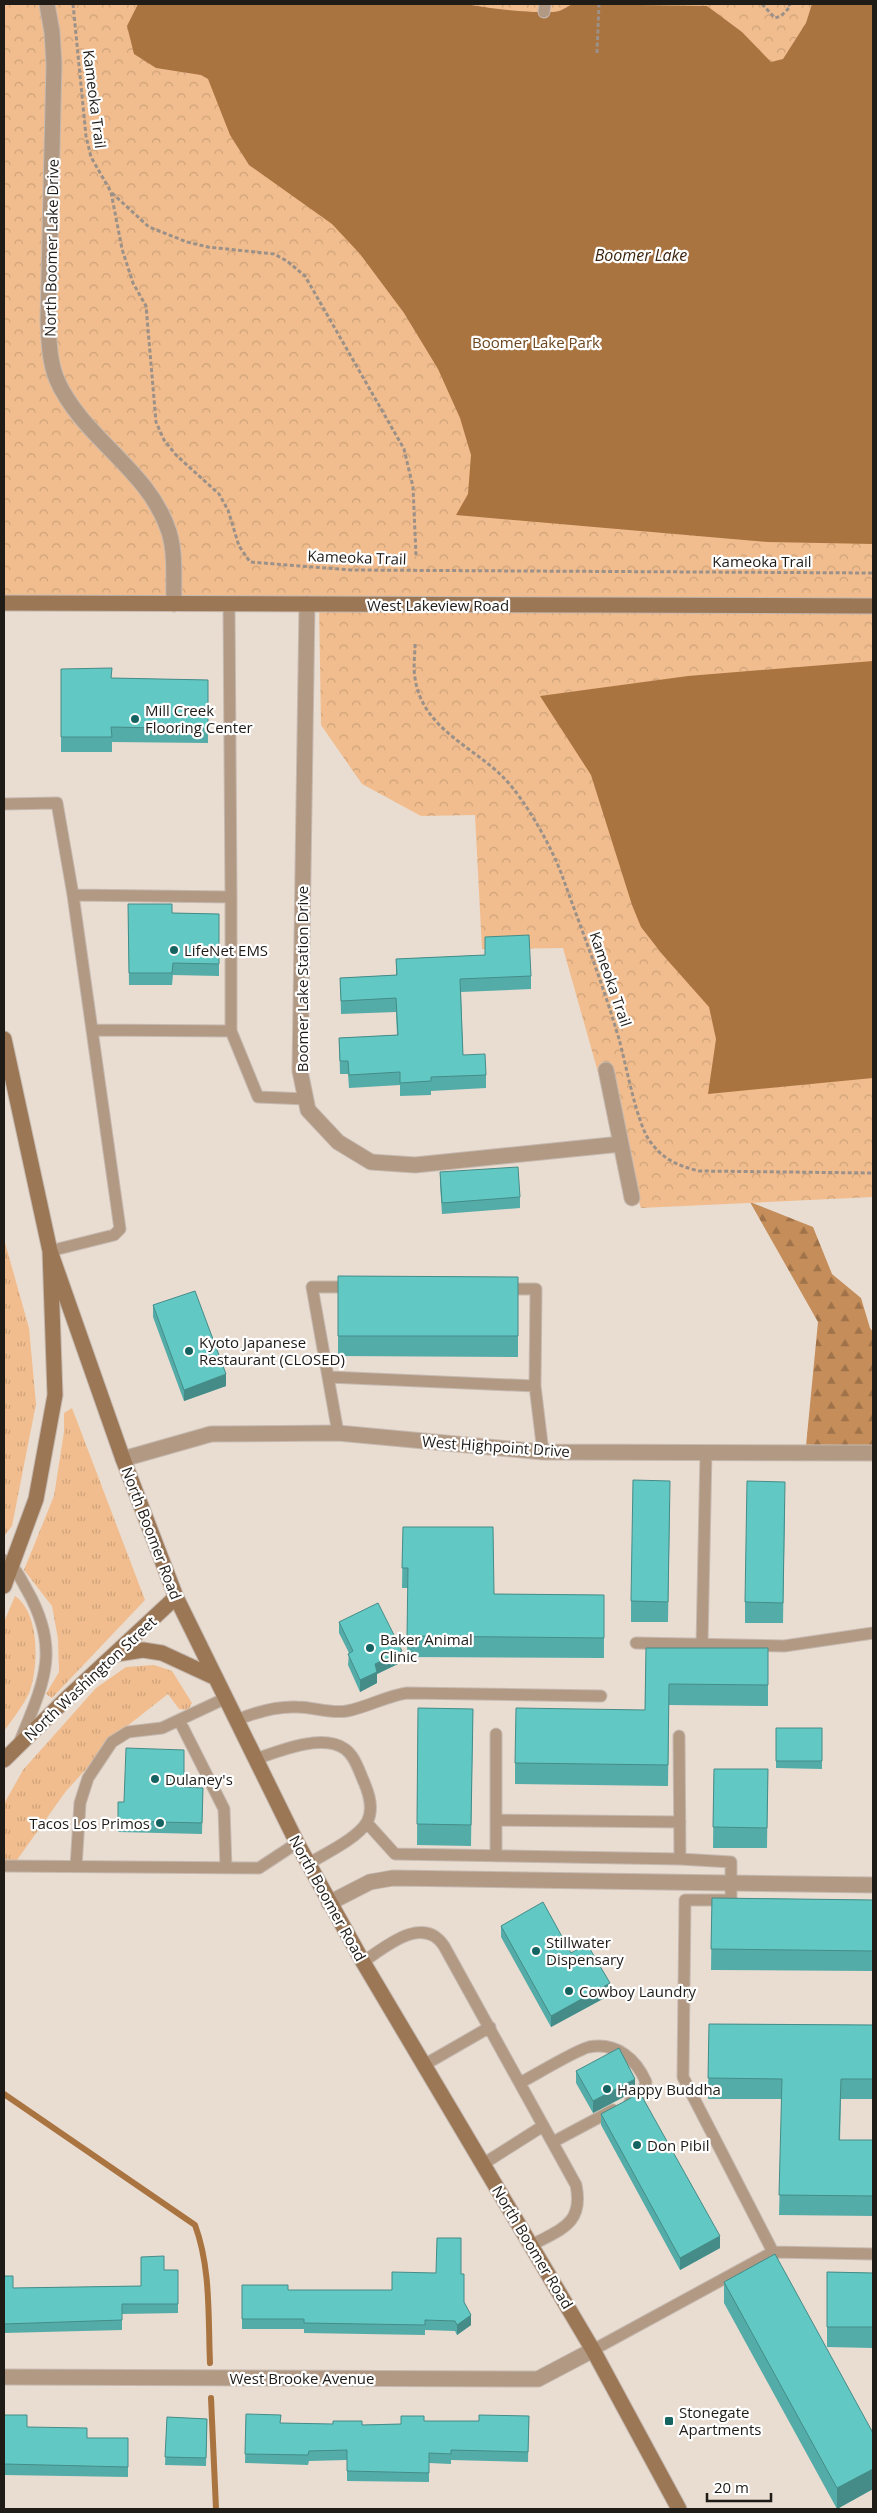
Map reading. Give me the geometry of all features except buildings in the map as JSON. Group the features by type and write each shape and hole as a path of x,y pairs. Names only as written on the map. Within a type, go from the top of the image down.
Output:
{"main road":[{"name":"West Lakeview Road","path":"4,603 873,606"},
{"path":"4,1039 50,1251 55,1395 36,1499 8,1563 4,1586"},
{"name":"North Boomer Road","path":"50,1251 123,1459 176,1597 297,1843 363,1962 593,2350 679,2509"},
{"name":"North Washington Street","path":"4,1760 176,1597"},
{"path":"116,1654 143,1650 162,1653 216,1678"}],"street":[{"name":"North Boomer Lake Drive","path":"47,4 52,32 54,64 48,320 50,351 57,379 70,402 91,429 128,466 153,498 169,532 173,561 174,604"},
{"name":"Boomer Lake Station Drive","path":"307,604 300,1071 308,1110 338,1142 371,1162 415,1165 621,1144"},
{"path":"606,1070 632,1198"},
{"name":"West Highpoint Drive","path":"123,1459 211,1434 338,1433 543,1452 873,1453"},
{"path":"329,1903 370,1882 393,1878 873,1885"},
{"name":"West Brooke Avenue","path":"4,2377 538,2379 593,2350"}],"lane":[{"path":"229,604 231,1031 258,1097 306,1099"},
{"path":"4,804 57,803 73,895 120,1229 114,1235 50,1251"},
{"path":"73,895 231,897"},
{"path":"92,1030 231,1031"},
{"path":"338,1433 312,1287 361,1288"},
{"path":"488,1289 536,1290 535,1386 543,1452"},
{"path":"329,1377 535,1386"},
{"path":"702,1644 706,1452"},
{"path":"8,1563 40,1614 47,1641 43,1684 19,1745"},
{"path":"636,1643 784,1646 873,1633"},
{"path":"237,1720 280,1707 298,1706 330,1712 348,1711 390,1695 407,1693 602,1696"},
{"path":"76,1867 80,1803 88,1778 112,1742 128,1732 162,1728 226,1698"},
{"path":"178,1720 224,1808 226,1868"},
{"path":"496,1734 496,1856"},
{"path":"679,1736 680,1859"},
{"path":"256,1759 294,1745 329,1744 344,1749 357,1764 370,1797 370,1811 367,1823 348,1839 308,1864"},
{"path":"496,1820 680,1822"},
{"path":"367,1823 395,1854 680,1859 731,1862 732,1883 736,1900 685,1900 684,2077 773,2252"},
{"path":"4,1866 259,1868 297,1843"},
{"path":"363,1962 395,1940 412,1933 427,1932 438,1936 576,2185 578,2198 576,2215 568,2225 532,2245"},
{"path":"424,2065 490,2027"},
{"path":"520,2083 588,2047 605,2047 622,2051 639,2066 646,2082 640,2096 553,2142"},
{"path":"483,2164 543,2126"},
{"path":"593,2350 773,2252 873,2254"}],"path":[{"name":"Kameoka Trail","path":"73,4 86,136 91,157 111,192 134,216 149,227 187,242 208,247 274,254 288,261 305,276 404,449 413,487 416,555"},
{"path":"597,53 598,4"},
{"path":"762,4 775,18 782,16 790,7 789,4"},
{"name":"Kameoka Trail","path":"111,192 122,249 133,283 146,306 156,422 164,440 176,455 218,494 228,510 239,546 250,562 351,570 873,573"},
{"name":"Kameoka Trail","path":"416,644 415,678 421,701 435,721 454,738 489,763 505,779 520,798 554,857 591,953 618,1037 642,1123 648,1138 658,1151 681,1167 699,1171 873,1173"}],"green space":[{"name":"Boomer Lake Park","path":"4,4 873,4 873,1197 641,1208 612,1122 563,948 482,949 475,815 421,816 362,784 321,725 319,602 4,601"},
{"path":"750,1202 813,1227 832,1274 861,1298 873,1332 873,1446 806,1446 818,1322"},
{"path":"4,1239 29,1328 36,1404 12,1526 4,1536"},
{"path":"72,1408 145,1600 52,1698 46,1694 59,1672 58,1639 52,1606 24,1570 54,1496 64,1432 64,1413"},
{"path":"15,1596 23,1604 33,1627 36,1655 35,1669 29,1693 21,1708 4,1731 4,1622"},
{"path":"154,1665 172,1671 192,1703 188,1710 179,1709 168,1694 122,1730 66,1791 17,1860 4,1867 4,1804 23,1770 96,1688 126,1667"}],"water":[{"name":"Boomer Lake","path":"138,4 467,4 528,12 559,11 573,4 707,6 742,32 771,62 783,59 806,23 812,4 873,4 873,544 768,542 456,515 468,494 471,455 460,418 438,369 404,313 360,254 332,224 249,165 230,135 208,79 201,75 156,68 134,54 127,26"},
{"path":"873,661 873,1078 708,1094 716,1039 709,1007 641,927 632,905 591,775 540,696 688,676"}],"waterway":[{"path":"4,2094 195,2225 204,2258 206,2275 210,2363"},
{"path":"211,2398 216,2509"}],"place":[{"name":"Mill Creek Flooring Center","path":"135,719"},
{"name":"LifeNet EMS","path":"174,950"},
{"name":"Kyoto Japanese Restaurant (CLOSED)","path":"189,1351"},
{"name":"Baker Animal Clinic","path":"370,1648"},
{"name":"Dulaney's","path":"155,1779"},
{"name":"Tacos Los Primos","path":"160,1823"},
{"name":"Stillwater Dispensary","path":"536,1951"},
{"name":"Cowboy Laundry","path":"569,1991"},
{"name":"Happy Buddha","path":"607,2089"},
{"name":"Don Pibil","path":"637,2145"},
{"name":"Stonegate Apartments","path":"669,2421"}]}
